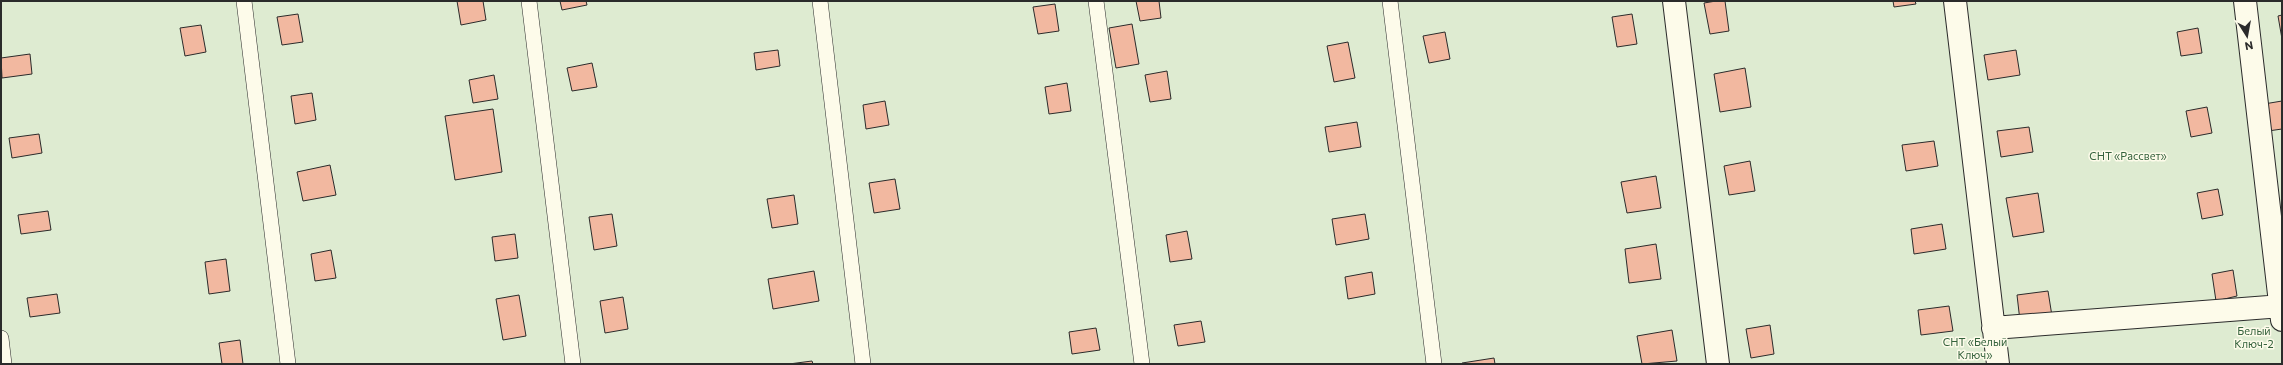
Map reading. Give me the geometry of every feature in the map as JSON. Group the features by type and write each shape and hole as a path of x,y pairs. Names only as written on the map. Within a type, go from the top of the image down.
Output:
{"street":[{"path":"1674,1 1718,364"},
{"path":"1955,1 1998,364"},
{"path":"1993,328 2281,310 2245,1"}],"lane":[{"path":"244,1 288,364"},
{"path":"529,1 573,364"},
{"path":"820,1 863,364"},
{"path":"1096,1 1142,364"},
{"path":"1390,1 1434,364"},
{"path":"1,338 4,364"}],"green space":[{"path":"1,1 2282,1 2282,364 1,364"}],"building":[{"path":"457,1 483,1 486,20 461,25"},
{"path":"560,1 586,1 587,5 562,10"},
{"path":"1136,1 1159,1 1161,18 1140,21"},
{"path":"1725,1 1729,31 1710,34 1704,3"},
{"path":"1893,1 1915,1 1916,4 1894,7"},
{"path":"1055,4 1059,31 1038,34 1033,7"},
{"path":"298,14 303,42 282,45 277,17"},
{"path":"1632,14 1637,44 1617,47 1612,17"},
{"path":"2282,15 2282,39 2278,16"},
{"path":"1132,24 1139,64 1116,68 1109,28"},
{"path":"201,25 206,52 185,56 180,28"},
{"path":"2198,28 2202,53 2181,56 2177,32"},
{"path":"1445,32 1450,59 1429,63 1423,36"},
{"path":"1348,42 1355,78 1334,82 1327,46"},
{"path":"778,50 780,66 756,70 754,53"},
{"path":"2016,50 2020,75 1988,80 1984,55"},
{"path":"30,54 32,74 2,78 1,58"},
{"path":"592,63 597,87 572,91 567,68"},
{"path":"1745,68 1751,107 1720,112 1714,74"},
{"path":"1167,71 1171,99 1150,102 1145,75"},
{"path":"494,75 498,99 473,103 469,80"},
{"path":"1067,83 1071,111 1049,114 1045,87"},
{"path":"312,93 316,120 295,124 291,96"},
{"path":"885,101 889,125 866,129 863,105"},
{"path":"2282,101 2282,129 2268,131 2264,104"},
{"path":"2207,107 2212,133 2191,137 2186,111"},
{"path":"493,109 502,172 455,180 445,116"},
{"path":"1357,122 1361,147 1329,152 1325,127"},
{"path":"2029,127 2033,152 2001,157 1997,131"},
{"path":"39,134 42,153 12,158 9,138"},
{"path":"1934,141 1938,166 1906,171 1902,145"},
{"path":"1750,161 1755,191 1729,195 1724,166"},
{"path":"330,165 336,195 303,201 297,172"},
{"path":"1656,176 1661,208 1627,213 1621,182"},
{"path":"895,179 900,209 874,213 869,183"},
{"path":"2218,189 2223,215 2202,219 2197,193"},
{"path":"2038,193 2044,232 2013,237 2006,198"},
{"path":"794,195 798,224 772,228 767,199"},
{"path":"48,211 51,230 21,234 18,215"},
{"path":"612,214 617,246 594,250 589,217"},
{"path":"1365,214 1369,239 1336,245 1332,219"},
{"path":"1942,224 1946,249 1914,254 1911,229"},
{"path":"1187,231 1192,259 1170,262 1166,235"},
{"path":"515,234 518,258 495,261 492,237"},
{"path":"1656,244 1661,279 1629,283 1625,249"},
{"path":"331,250 336,278 315,281 311,254"},
{"path":"226,259 230,291 209,294 205,262"},
{"path":"2233,270 2237,296 2216,301 2212,274"},
{"path":"814,271 819,301 773,309 768,279"},
{"path":"1372,272 1375,294 1348,299 1345,277"},
{"path":"2048,291 2052,316 2020,321 2017,295"},
{"path":"57,294 60,313 30,317 27,298"},
{"path":"519,295 526,336 503,340 496,299"},
{"path":"623,297 628,329 605,333 600,301"},
{"path":"1949,306 1953,331 1921,335 1918,310"},
{"path":"1201,321 1205,342 1178,346 1174,325"},
{"path":"1770,325 1774,354 1751,358 1746,329"},
{"path":"1096,328 1100,350 1072,354 1069,332"},
{"path":"1672,330 1677,361 1642,364 1637,336"},
{"path":"240,340 243,364 222,364 219,343"},
{"path":"1494,358 1495,364 1462,364 1462,363"},
{"path":"812,361 813,364 789,364"}],"park label":[{"name":"СНТ «Рассвет»","path":"2128,155"},
{"name":"Белый Ключ-2","path":"2254,336"},
{"name":"СНТ «Белый Ключ»","path":"1975,347"}]}
